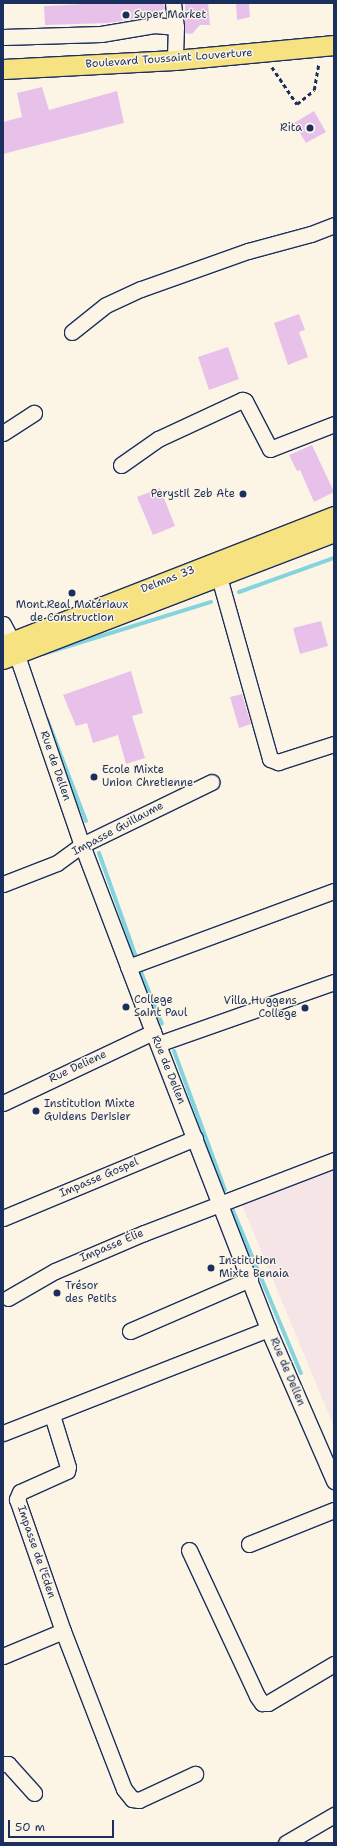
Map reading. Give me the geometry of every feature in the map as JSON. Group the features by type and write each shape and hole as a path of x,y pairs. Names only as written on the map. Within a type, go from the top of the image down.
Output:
{"main road":[{"name":"Boulevard Toussaint Louverture","path":"3,69 175,60 327,45"},
{"name":"Delmas 33","path":"9,650 334,516"},
{"name":"Delmas 33","path":"9,650 219,577 334,532"}],"street":[{"path":"3,37 101,34 154,25 175,14 175,60"},
{"path":"72,332 106,305 141,289 248,251 311,234 334,225"},
{"path":"122,464 158,439 242,400 245,401 270,449 334,424"},
{"path":"3,433 34,413"},
{"path":"219,577 270,759 278,762 334,744"},
{"name":"Rue de Dellen","path":"3,624 9,650 155,1038 250,1279 268,1329 334,1481"},
{"name":"Impasse Guillaume","path":"3,884 57,863 82,845 212,782"},
{"path":"128,967 334,891"},
{"name":"Rue Deliene","path":"3,1103 155,1038 334,982"},
{"name":"Impasse Gospel","path":"3,1218 195,1138"},
{"name":"Impasse Élie","path":"8,1298 55,1270 220,1203 334,1160"},
{"path":"130,1331 250,1279"},
{"path":"3,1434 268,1329"},
{"name":"Impasse de l'Eden","path":"52,1415 68,1467 67,1472 20,1492 17,1499 63,1631 124,1789 132,1799 138,1800 195,1774"},
{"path":"249,1544 334,1510"},
{"path":"189,1550 257,1696 262,1703 268,1704 334,1664"},
{"path":"3,1656 63,1631"},
{"path":"3,1764 8,1764 34,1793"},
{"path":"286,1843 334,1815"}],"path":[{"path":"262,52 297,104 314,90 327,45"}],"shaded area":[{"path":"334,1157 334,1427 237,1193"}],"building":[{"path":"103,3 164,3 165,9 141,18 108,23 45,25 44,6"},
{"path":"185,3 208,3 210,25 200,25 192,34 185,33"},
{"path":"236,3 249,3 250,17 237,20"},
{"path":"42,87 49,110 117,91 124,123 3,154 3,122 22,117 17,93"},
{"name":"Rita","path":"314,111 326,132 306,143 294,123"},
{"path":"299,314 305,330 299,332 308,357 288,365 274,323"},
{"path":"228,347 239,379 209,390 198,357"},
{"path":"312,445 334,492 314,502 300,470 297,471 289,455"},
{"path":"160,488 175,526 153,535 137,497"},
{"path":"321,621 328,646 300,654 293,628"},
{"path":"131,671 143,713 132,716 145,758 126,764 118,735 93,743 87,723 76,726 63,695"},
{"path":"242,694 251,724 239,728 230,697"}],"waterway":[{"path":"239,592 334,558"},
{"path":"43,654 211,602"},
{"path":"47,719 86,821"},
{"path":"99,853 137,960"},
{"path":"139,967 162,1024"},
{"path":"174,1051 225,1190"},
{"path":"231,1206 301,1373"}],"place":[{"name":"Super Market","path":"126,15"},
{"name":"Rita","path":"310,128"},
{"name":"Perystil Zeb Ate","path":"243,494"},
{"name":"Mont.Real Matériaux de Construction","path":"72,593"},
{"name":"Ecole Mixte Union Chretienne","path":"94,777"},
{"name":"College Saint Paul","path":"126,1007"},
{"name":"Villa Huggens College","path":"305,1008"},
{"name":"Institution Mixte Guidens Derisier","path":"36,1111"},
{"name":"Institution Mixte Benaia","path":"211,1268"},
{"name":"Trésor des Petits","path":"57,1293"}]}
